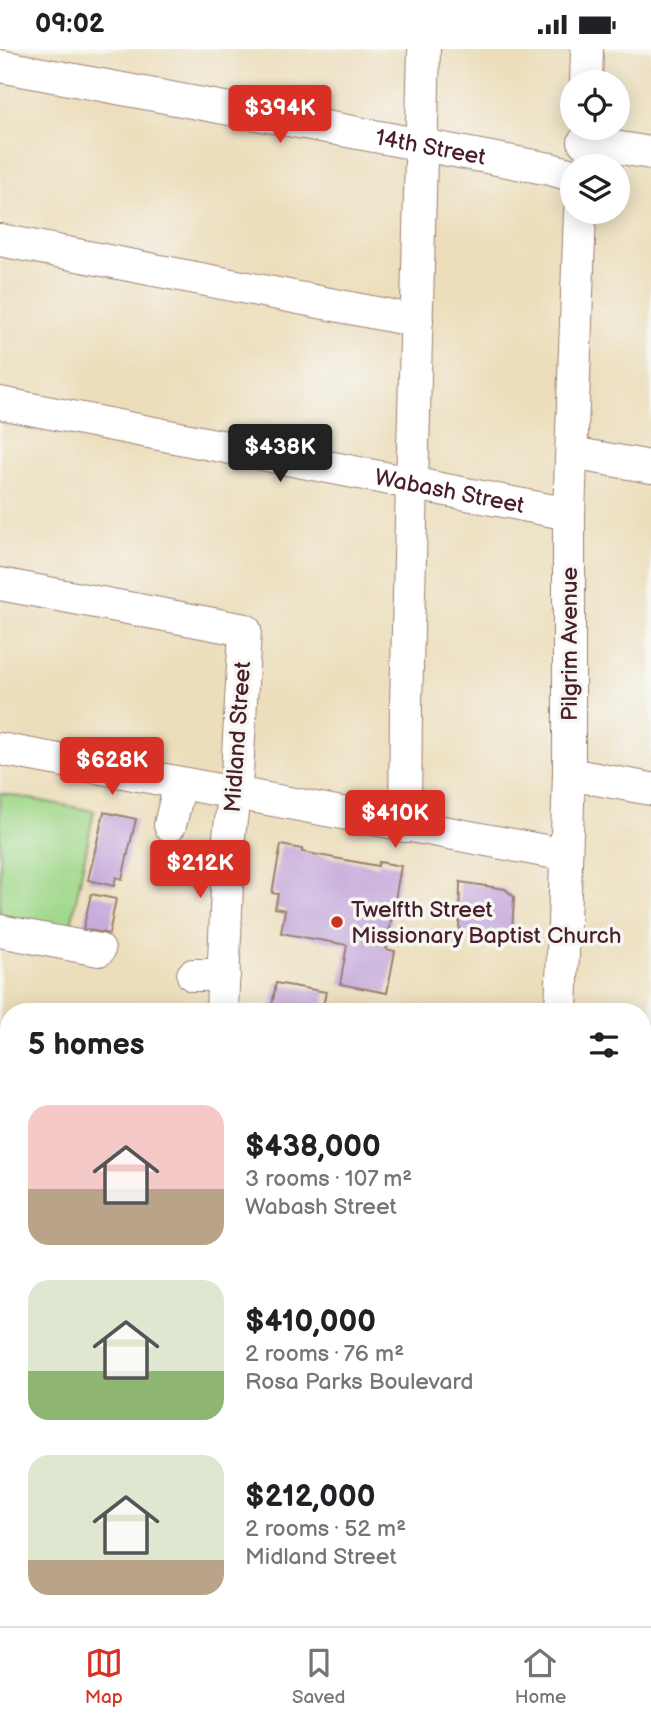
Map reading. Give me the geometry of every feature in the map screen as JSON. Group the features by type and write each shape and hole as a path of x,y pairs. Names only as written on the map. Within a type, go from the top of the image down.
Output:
{"street":[{"path":"405,825 424,49"},
{"path":"586,70 587,49"},
{"name":"14th Street","path":"0,66 560,173"},
{"path":"583,145 651,153"},
{"path":"580,224 572,453 651,467"},
{"path":"0,240 417,321"},
{"name":"Wabash Street","path":"0,403 569,514"},
{"name":"Pilgrim Avenue","path":"566,855 572,453"},
{"name":"Midland Street","path":"0,584 245,630 229,836 222,1003"},
{"path":"0,749 566,855 561,1003"},
{"path":"569,774 651,789"},
{"path":"170,825 180,783"},
{"path":"0,931 99,950"},
{"path":"193,975 224,975"}],"green space":[{"path":"0,793 94,811 70,930 0,916"}],"building":[{"path":"104,812 136,819 122,879 116,877 114,886 88,880"},
{"name":"Twelfth Street Missionary Baptist Church","path":"281,845 302,849 302,852 378,866 379,862 401,866 386,949 395,951 387,993 340,984 347,945 281,933 285,910 275,908 278,894 272,893"},
{"path":"460,882 505,889 514,897 512,933 459,932"},
{"path":"91,894 116,899 109,934 83,929"},
{"path":"276,983 326,992 324,1003 273,1003"}],"place":[{"name":"Twelfth Street Missionary Baptist Church","path":"337,922"}]}
